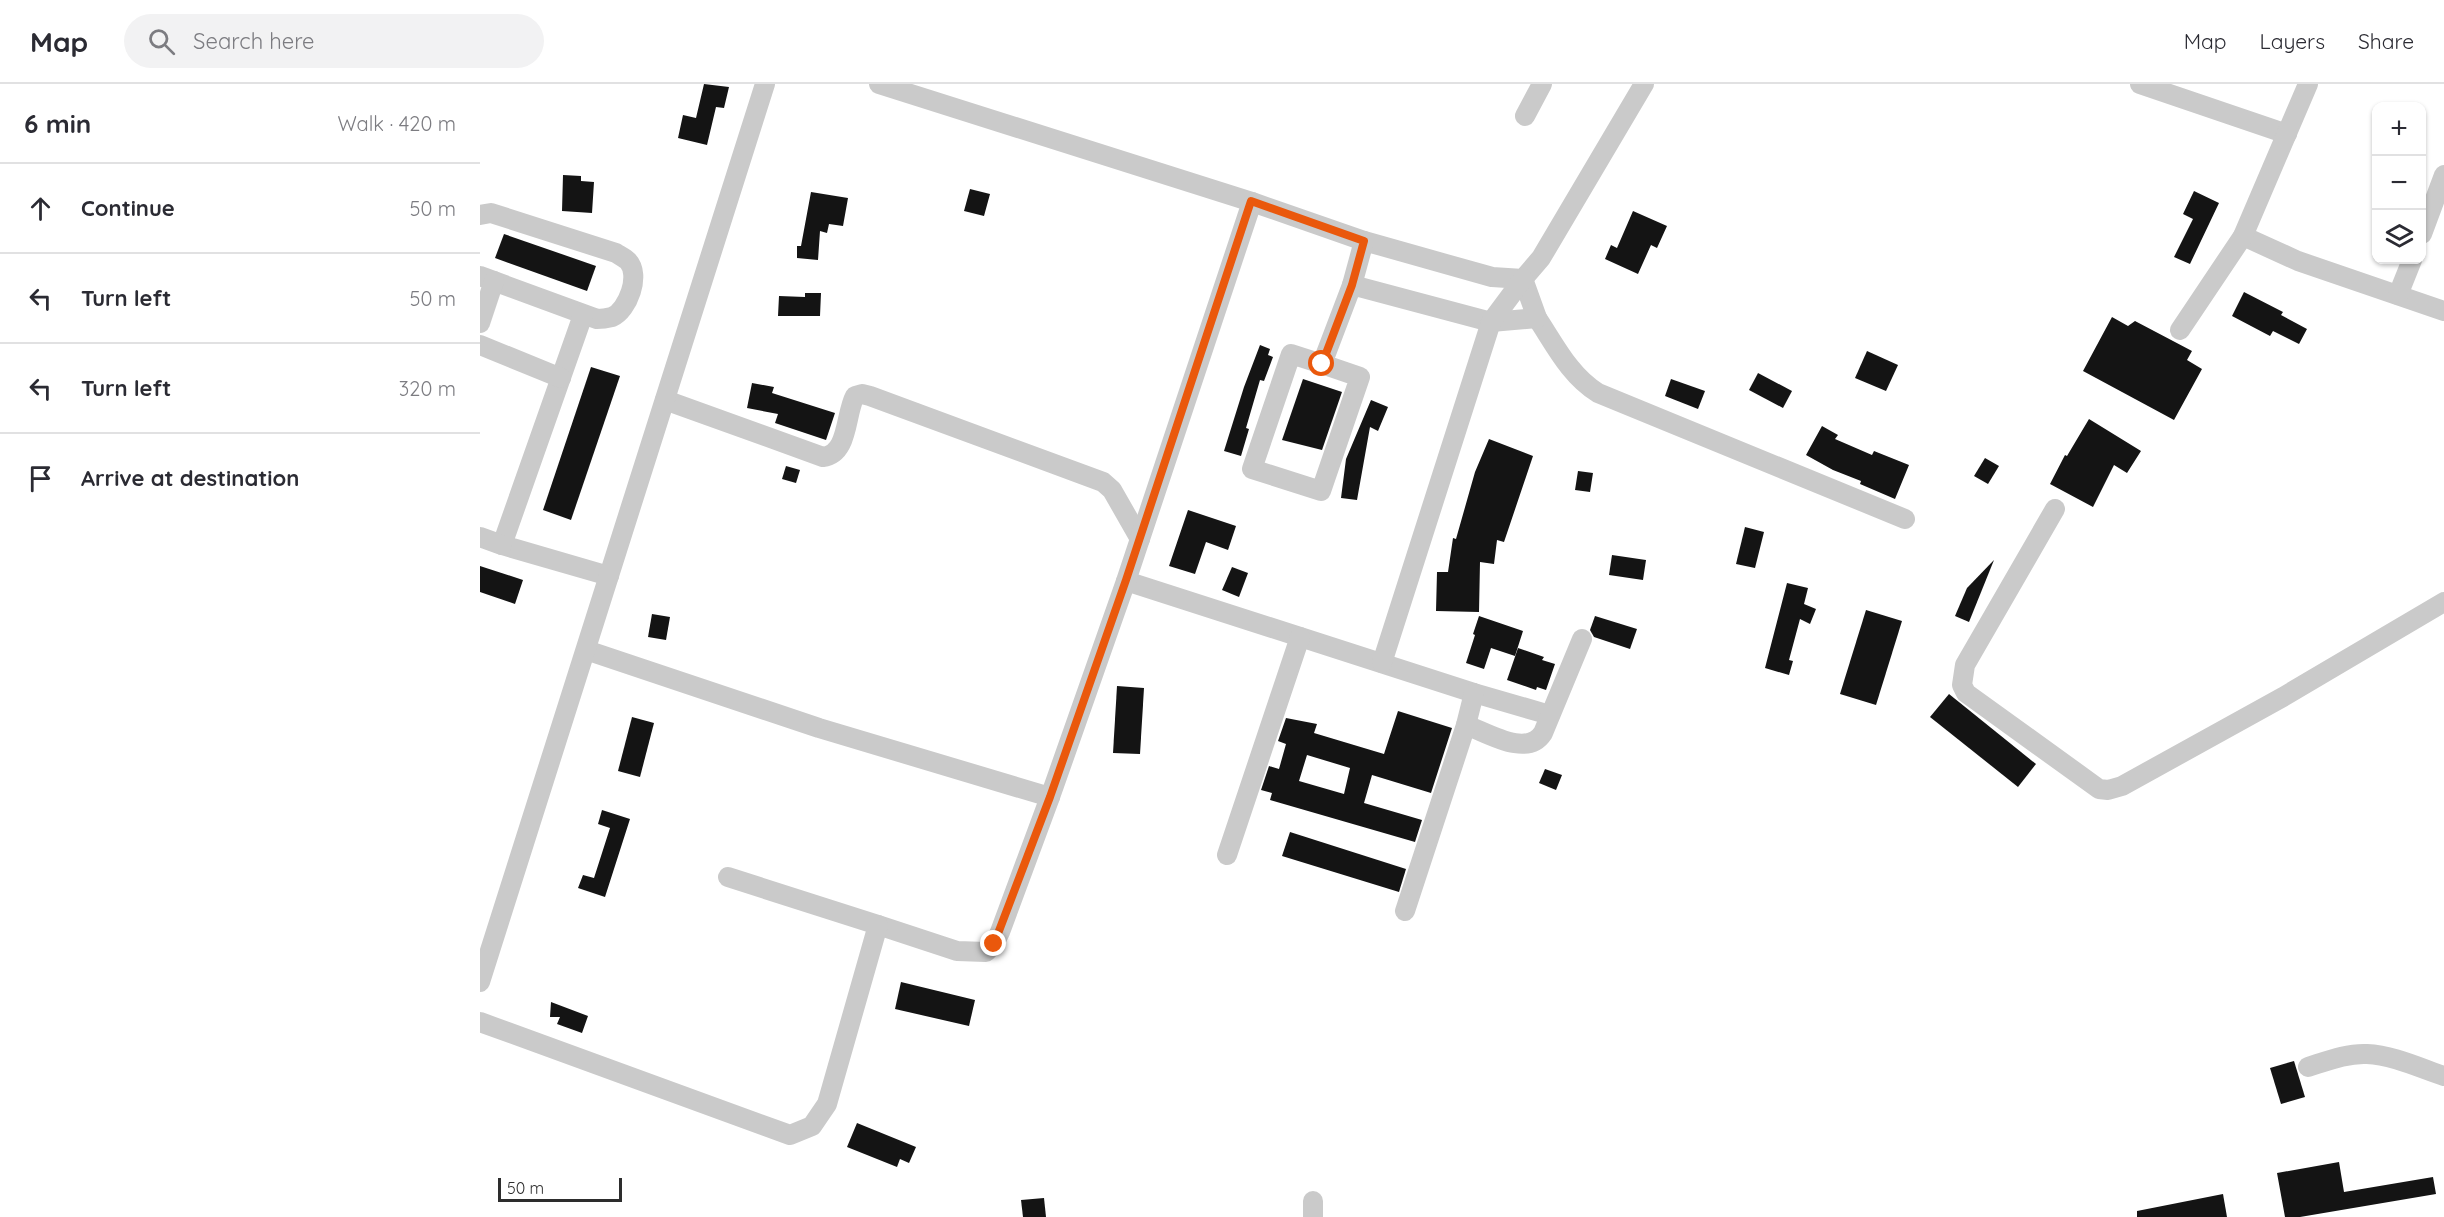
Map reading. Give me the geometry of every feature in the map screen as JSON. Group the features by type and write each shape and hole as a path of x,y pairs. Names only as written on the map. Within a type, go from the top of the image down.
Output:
{"street":[{"path":"480,982 765,84"},
{"path":"879,84 1251,201 1364,241 1492,277 1523,279"},
{"path":"1525,116 1542,84"},
{"path":"1382,663 1491,322 1541,258 1644,84"},
{"path":"2140,84 2287,134"},
{"path":"2180,330 2243,236 2308,84"},
{"path":"2426,221 2444,175"},
{"path":"728,877 957,951 987,952 994,944 1050,797 1126,580 1251,201"},
{"path":"480,215 491,213 616,253 629,262 633,272 631,290 621,309 612,316 597,319 487,279 480,323"},
{"path":"2243,236 2298,261 2444,311"},
{"path":"1322,364 1352,285 1364,241"},
{"path":"2398,295 2410,264"},
{"path":"1523,279 1537,318 1580,380 1598,393 1905,519"},
{"path":"1352,285 1491,322 1537,318"},
{"path":"502,544 583,315"},
{"path":"480,345 561,378"},
{"path":"1291,354 1322,364 1360,377 1321,491 1252,469 1291,354"},
{"path":"665,400 823,457 830,456 839,448 855,396 862,394 870,396 1103,482 1112,490 1140,539"},
{"path":"2055,509 1965,665 1962,685 1966,693 2100,789 2108,790 2122,786 2283,697 2444,602"},
{"path":"480,537 609,576"},
{"path":"1126,580 1474,693 1550,715"},
{"path":"1227,855 1300,637"},
{"path":"1466,725 1516,744 1528,745 1540,738 1582,639"},
{"path":"586,650 819,728 1050,797"},
{"path":"1405,911 1466,725 1474,693"},
{"path":"480,1022 790,1135 812,1126 827,1104 878,925"},
{"path":"2308,1067 2344,1056 2367,1054 2444,1076"}],"building":[{"path":"704,84 729,87 724,108 716,107 707,145 678,138 683,115 696,118"},
{"path":"563,175 581,176 581,181 594,182 592,213 562,211"},
{"path":"970,189 990,194 984,216 964,211"},
{"path":"2194,191 2219,203 2190,264 2174,257 2193,219 2183,214"},
{"path":"811,192 848,198 843,226 829,224 827,233 820,231 818,260 797,258 797,246 801,246"},
{"path":"1633,211 1667,226 1657,248 1651,245 1638,274 1605,259 1611,245 1617,248"},
{"path":"504,234 596,266 587,291 495,258"},
{"path":"2244,292 2283,312 2281,315 2307,329 2299,344 2273,331 2270,336 2232,316"},
{"path":"805,293 821,293 820,316 778,316 779,296 805,297"},
{"path":"2112,317 2128,326 2135,321 2192,351 2187,360 2202,369 2174,420 2083,371"},
{"path":"1260,345 1270,349 1268,355 1273,357 1264,381 1260,380 1246,428 1249,429 1241,456 1224,451"},
{"path":"1867,351 1898,365 1886,391 1855,378"},
{"path":"591,367 620,376 571,520 543,510"},
{"path":"1758,373 1792,391 1783,408 1749,390"},
{"path":"1303,379 1342,392 1322,450 1282,440"},
{"path":"1671,379 1705,391 1698,409 1665,396"},
{"path":"752,383 774,387 772,393 835,413 826,440 775,423 778,414 747,408"},
{"path":"1371,400 1388,407 1378,431 1370,427 1357,500 1341,498 1346,459"},
{"path":"2089,419 2141,451 2127,473 2114,465 2093,507 2050,484 2065,455 2067,456"},
{"path":"1822,426 1838,435 1835,439 1872,455 1874,451 1909,465 1895,499 1860,484 1861,481 1833,470 1806,455"},
{"path":"1489,439 1533,456 1504,542 1497,540 1494,564 1480,562 1479,612 1436,611 1437,572 1448,572 1453,538 1456,539 1475,472"},
{"path":"1985,458 1999,466 1988,484 1974,476"},
{"path":"786,466 800,470 796,483 782,479"},
{"path":"1578,471 1593,473 1590,492 1575,490"},
{"path":"1188,510 1236,526 1228,550 1206,542 1195,574 1169,566"},
{"path":"1745,527 1764,532 1755,568 1736,564"},
{"path":"1612,555 1646,560 1643,580 1609,575"},
{"path":"1994,560 1969,622 1955,616 1967,588"},
{"path":"480,566 523,580 515,604 480,592"},
{"path":"1232,567 1248,573 1239,597 1222,590"},
{"path":"1787,583 1808,588 1804,604 1816,609 1810,624 1800,619 1789,660 1793,661 1789,675 1765,668"},
{"path":"1866,610 1902,621 1876,705 1840,694"},
{"path":"652,614 670,617 666,640 648,637"},
{"path":"1479,616 1523,631 1515,656 1491,648 1484,669 1466,663"},
{"path":"1595,616 1637,629 1630,649 1594,637 1590,630"},
{"path":"1518,648 1544,657 1542,660 1555,664 1546,690 1537,687 1536,690 1507,680"},
{"path":"1117,686 1144,688 1140,754 1113,753"},
{"path":"1949,694 2036,764 2018,787 1930,717"},
{"path":"1398,711 1452,728 1431,793 1372,775 1364,803 1422,820 1415,842 1270,800 1272,793 1261,790 1269,766 1279,769 1286,744 1278,741 1286,718 1317,724 1314,733 1384,754","holes":["1307,755 1350,768 1344,794 1299,781"]},
{"path":"632,717 654,723 640,777 618,771"},
{"path":"1545,769 1562,775 1556,790 1539,783"},
{"path":"602,810 630,819 605,897 578,888 583,875 594,878 610,828 598,824"},
{"path":"1290,832 1406,869 1399,892 1282,856"},
{"path":"901,982 975,1000 969,1026 895,1009"},
{"path":"551,1002 588,1016 582,1033 557,1024 560,1017 550,1017"},
{"path":"2294,1061 2305,1097 2281,1104 2270,1068"},
{"path":"857,1123 916,1147 909,1163 900,1159 897,1167 847,1147"},
{"path":"2339,1162 2344,1192 2433,1177 2436,1194 2300,1217 2285,1217 2277,1173"},
{"path":"2223,1194 2227,1217 2137,1217 2137,1211"},
{"path":"1044,1198 1046,1217 1023,1217 1021,1200"}],"route":[{"path":"994,944 1050,797 1126,580 1251,201 1364,241 1352,285 1322,364"}]}
